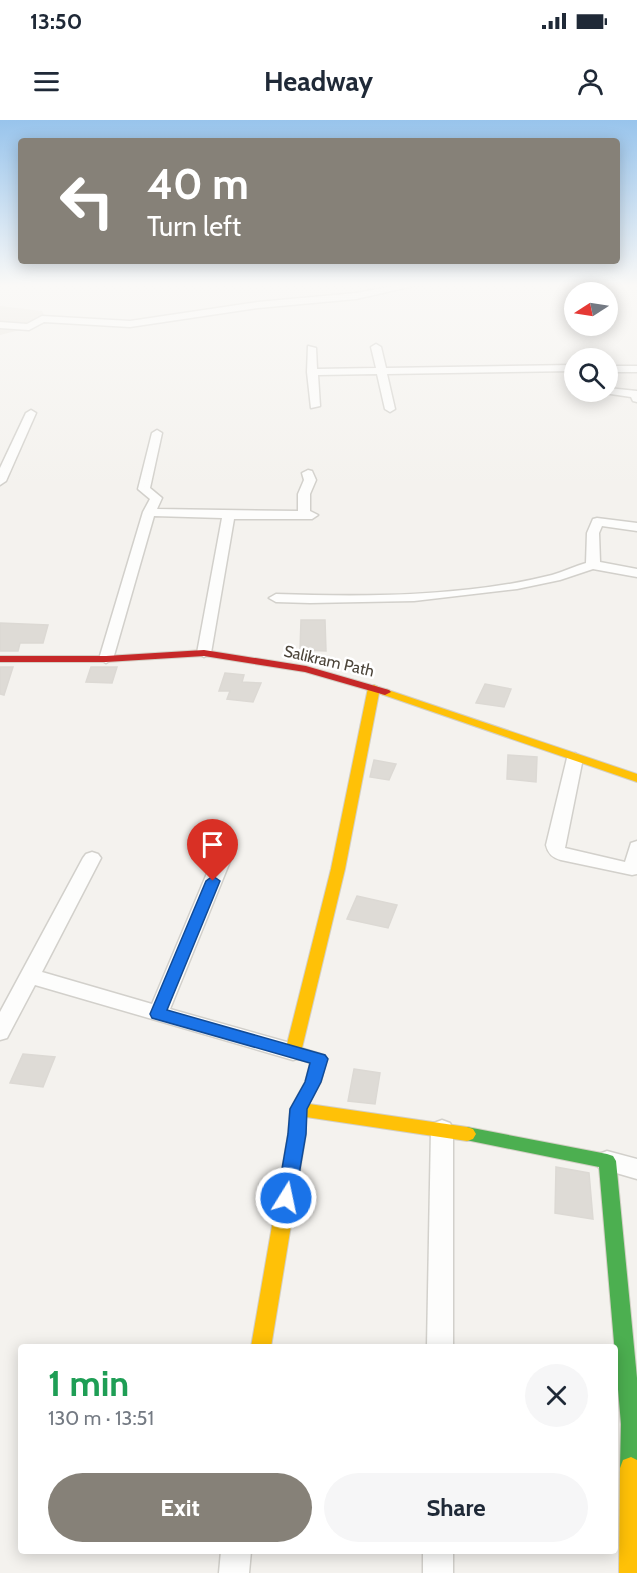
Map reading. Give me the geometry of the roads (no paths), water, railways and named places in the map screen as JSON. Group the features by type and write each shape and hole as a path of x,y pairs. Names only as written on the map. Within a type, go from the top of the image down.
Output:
{"street":[{"path":"311,352 315,406"},
{"path":"377,352 390,409"},
{"path":"312,372 564,369"},
{"path":"618,369 637,369"},
{"path":"618,393 637,396"},
{"path":"0,481 32,413"},
{"path":"106,659 149,512 156,498 144,489 157,433"},
{"path":"149,512 308,515 304,494 310,480 308,473"},
{"path":"204,653 229,515"},
{"path":"593,565 593,533 597,522 637,527"},
{"path":"276,598 336,601 477,590 552,578 593,565 637,573"},
{"name":"Salikram Path","path":"0,659 106,659 204,653 306,669 374,688 637,778"},
{"path":"293,1052 338,869 374,688"},
{"path":"575,758 555,845 556,850 561,854 635,869 637,847"},
{"path":"0,1032 92,858"},
{"path":"158,1014 222,859"},
{"path":"29,976 320,1059 313,1082 298,1109 297,1134 262,1344"},
{"path":"298,1109 442,1130 607,1161 637,1169"},
{"path":"440,1344 442,1130"},
{"path":"607,1161 630,1328 630,1573"},
{"path":"234,1573 236,1554"},
{"path":"438,1554 438,1573"}]}
